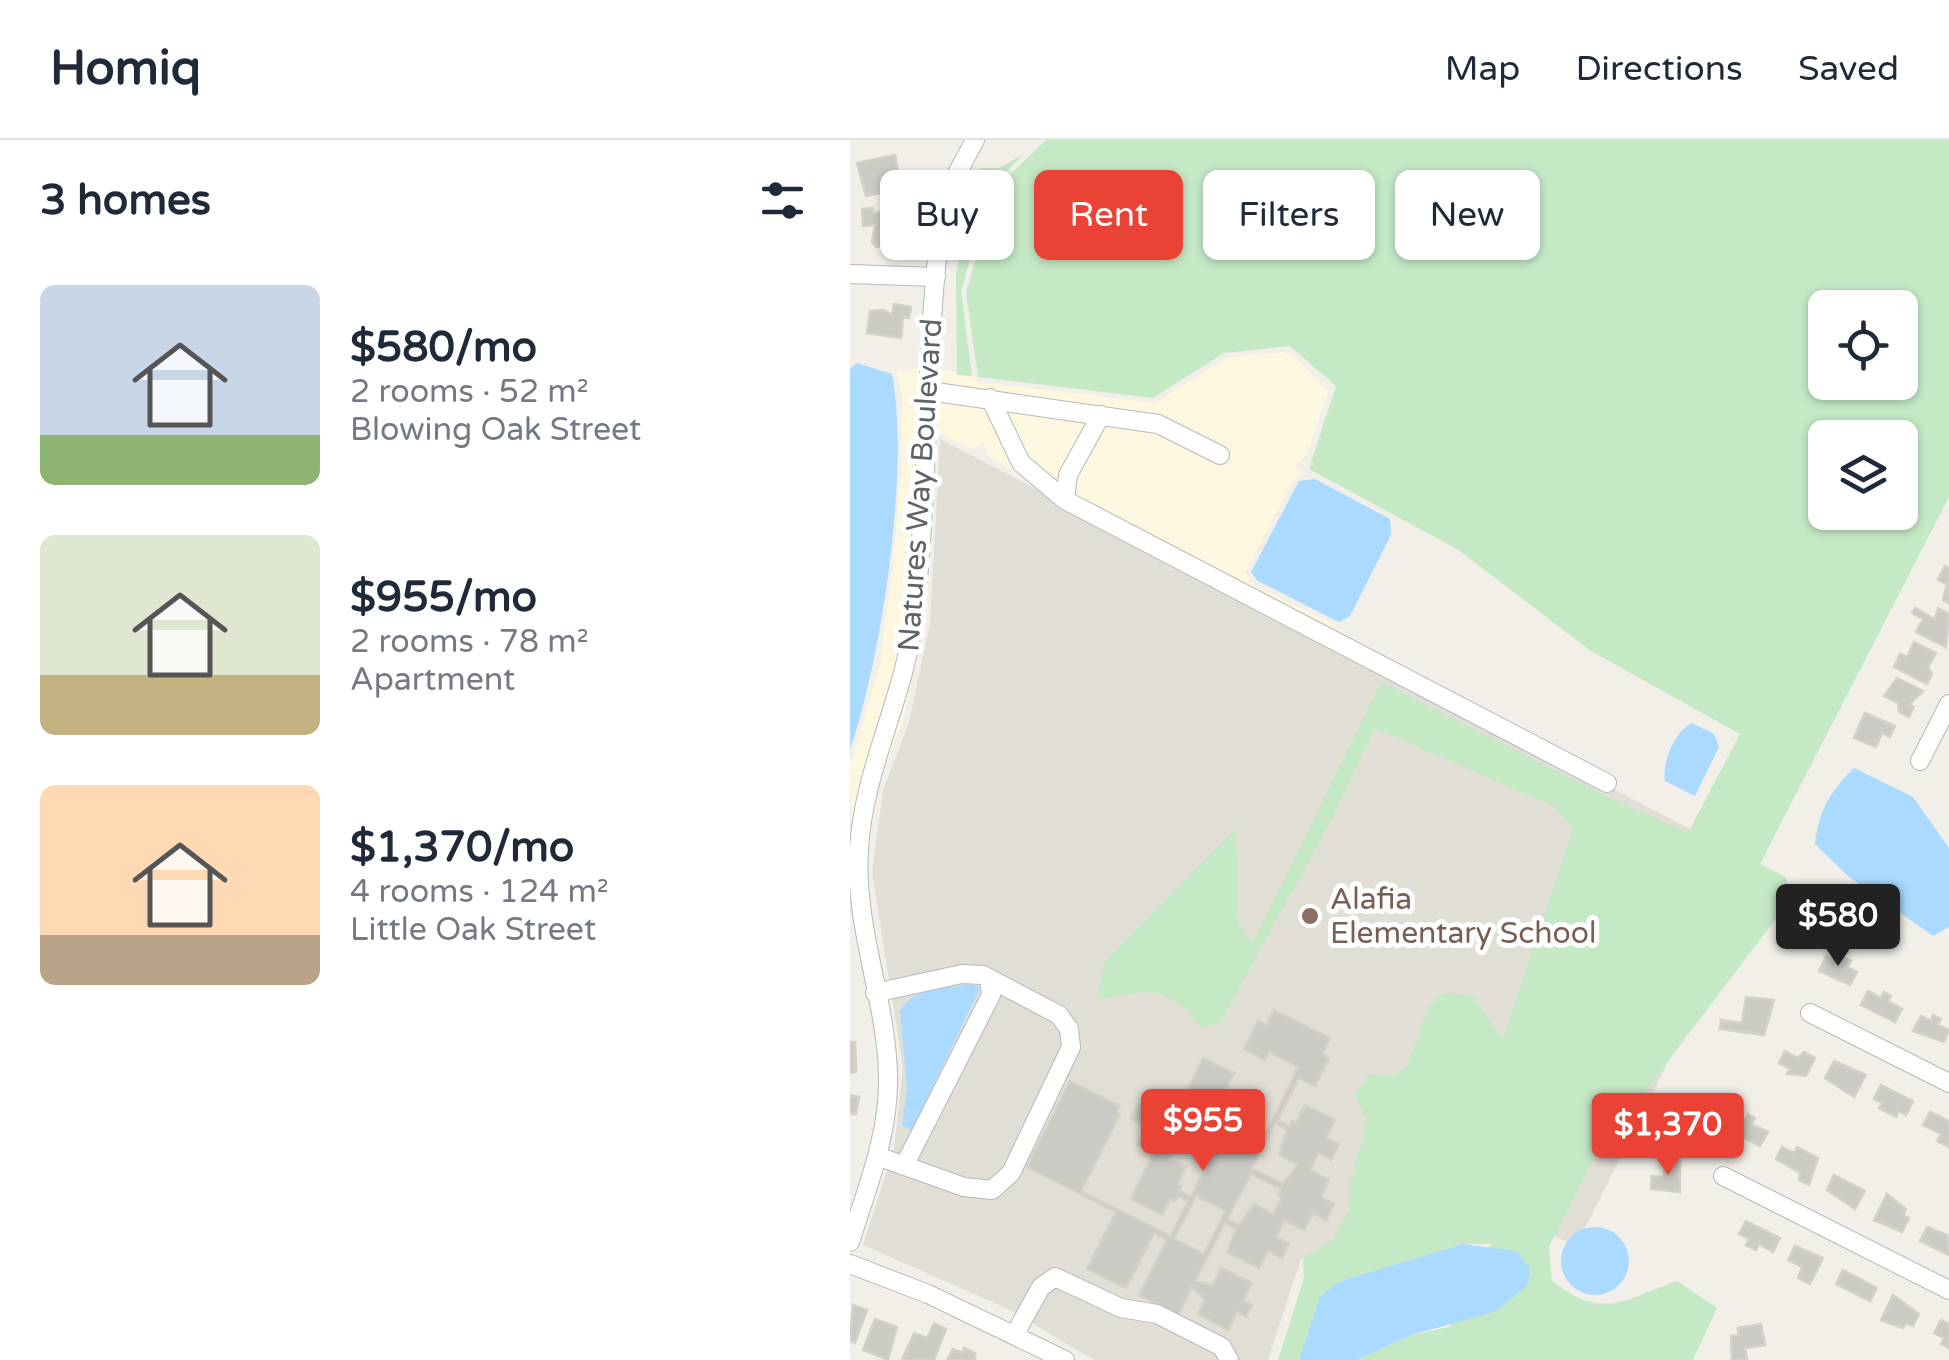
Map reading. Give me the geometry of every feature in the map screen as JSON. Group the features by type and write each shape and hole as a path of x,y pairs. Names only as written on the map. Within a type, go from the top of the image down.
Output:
{"street":[{"name":"Natures Way Boulevard","path":"850,1242 877,1156 888,1072 859,904 859,844 865,801 901,688 914,624 936,278 948,195 975,140"},
{"path":"850,274 936,278"},
{"path":"929,391 1158,424 1220,455"},
{"path":"990,398 1021,463 1065,500 1607,783"},
{"path":"1065,500 1068,476 1101,415"},
{"path":"1920,761 1949,704"},
{"path":"876,993 962,974 989,978 1058,1015 1071,1037 1068,1057 1011,1173 998,1187 978,1191 877,1156"},
{"path":"904,1166 992,995 989,978"},
{"path":"1810,1013 1949,1083"},
{"path":"1723,1176 1949,1290"},
{"path":"850,1264 928,1294 1065,1360"},
{"path":"1015,1334 1041,1287 1056,1277 1121,1308 1157,1314 1222,1347 1228,1360"}],"shaded area":[{"path":"1282,352 1295,357 1328,392 1308,452 1296,466 1303,475 1294,479 1245,573 1255,586 1335,625 1329,635 991,459 983,443 971,449 938,433 934,438 924,622 904,717 877,790 869,851 865,850 878,780 902,712 917,647 937,369 972,376 978,382 1155,403 1227,358"},
{"path":"924,368 907,622 852,845 850,766 880,664 893,565 901,466 902,395 897,372"},
{"name":"Alafia Elementary School","path":"940,439 1765,868 1576,1246 1489,1204 1301,1259 1268,1360 1094,1360 1008,1309 863,1245 894,1148 903,1068 872,872 883,791 909,722 930,623"}],"green space":[{"path":"1046,140 1949,140 1949,497 1760,864 1786,877 1790,900 1593,1160 1549,1247 1552,1281 1585,1301 1600,1304 1627,1300 1677,1281 1717,1308 1693,1360 1357,1360 1411,1335 1450,1327 1491,1244 1463,1244 1338,1283 1301,1360 1278,1360 1304,1278 1303,1259 1332,1240 1350,1210 1351,1180 1367,1122 1355,1094 1369,1075 1392,1076 1407,1067 1428,1007 1444,993 1472,996 1503,1038 1573,829 1553,806 1375,728 1330,823 1219,1024 1201,1028 1179,1004 1154,993 1096,1000 1106,960 1236,828 1238,922 1252,944 1381,682 1595,791 1688,833 1740,734 1591,651 1457,549 1309,469 1336,386 1290,346 1224,353 1153,398 978,377 966,293 975,260 1014,260 1014,171"},
{"path":"1024,154 1008,170 980,170 999,168"},
{"path":"959,260 970,260 961,291 972,376 957,375"}],"water":[{"path":"857,363 892,374 898,459 882,615 873,666 850,749 850,369"},
{"path":"1315,479 1390,519 1391,535 1350,616 1339,622 1258,581 1251,572 1299,481"},
{"path":"1692,723 1714,734 1719,747 1695,796 1665,781 1667,757 1675,741"},
{"path":"1854,768 1913,797 1949,848 1949,927 1933,936 1848,876 1815,844 1827,802"},
{"path":"971,984 980,988 912,1130 902,1126 907,1089 900,1011 905,1003 921,994"},
{"path":"1595,1227 1619,1237 1629,1261 1619,1285 1595,1295 1571,1285 1561,1261 1571,1237"},
{"path":"1463,1244 1516,1251 1530,1268 1527,1286 1494,1312 1411,1335 1357,1360 1299,1360 1320,1297 1338,1282"}],"building":[{"path":"895,155 898,170 880,170 880,193 866,196 857,163"},
{"path":"862,209 880,212 880,246 872,242 875,225 863,226"},
{"path":"894,304 911,307 909,318 903,317 901,338 867,333 870,311 884,310 892,315"},
{"path":"1945,566 1949,568 1949,603 1943,600 1947,584 1938,580"},
{"path":"1915,608 1935,619 1938,608 1949,614 1946,647 1916,632 1923,619 1912,613"},
{"path":"1914,642 1936,653 1928,667 1932,674 1927,684 1894,667 1900,654 1907,657"},
{"path":"1897,678 1923,691 1909,705 1914,707 1909,717 1899,712 1898,703 1884,696"},
{"path":"1865,713 1895,726 1890,737 1882,733 1876,747 1854,738"},
{"path":"1835,953 1851,961 1847,967 1857,972 1850,985 1819,971 1826,956 1832,959"},
{"path":"1868,991 1881,998 1884,992 1891,996 1888,1001 1902,1009 1895,1022 1861,1005"},
{"path":"1746,997 1774,1000 1764,1035 1720,1029 1721,1020 1742,1023"},
{"path":"1274,1010 1330,1038 1322,1054 1329,1058 1315,1086 1299,1078 1278,1120 1289,1126 1292,1121 1296,1123 1305,1105 1335,1120 1326,1138 1339,1144 1331,1160 1318,1153 1310,1170 1329,1180 1321,1197 1334,1204 1326,1220 1313,1213 1304,1230 1284,1220 1276,1237 1289,1243 1282,1258 1268,1251 1259,1268 1227,1252 1236,1229 1225,1223 1195,1281 1213,1285 1221,1268 1252,1283 1243,1301 1252,1305 1246,1317 1237,1312 1228,1330 1198,1314 1205,1300 1192,1287 1178,1315 1139,1295 1167,1240 1154,1233 1126,1288 1087,1269 1116,1212 1027,1167 1070,1081 1120,1106 1116,1112 1120,1114 1081,1191 1171,1236 1188,1201 1178,1196 1175,1201 1170,1199 1162,1215 1131,1199 1154,1152 1138,1144 1147,1127 1131,1119 1138,1105 1154,1113 1162,1096 1180,1105 1203,1058 1234,1073 1225,1091 1227,1098 1242,1106 1237,1116 1267,1132 1298,1067 1269,1052 1265,1060 1244,1049 1258,1021 1266,1026","holes":["1225,1102 1236,1107 1214,1150 1185,1135 1193,1113 1210,1122 1219,1104","1275,1123 1287,1130 1279,1155 1298,1165 1283,1184 1252,1168","1183,1139 1212,1154 1191,1197 1179,1191 1181,1186 1177,1185 1186,1167 1169,1159","1251,1174 1281,1189 1278,1195 1282,1197 1273,1214 1254,1204 1239,1225 1227,1219","1196,1196 1226,1211 1204,1254 1174,1239"]},
{"path":"1933,1015 1941,1019 1938,1025 1949,1030 1944,1042 1913,1031 1921,1016 1931,1021"},
{"path":"850,1042 855,1042 856,1072 850,1073"},
{"path":"1785,1051 1798,1058 1804,1052 1815,1058 1806,1076 1787,1074 1790,1069 1779,1063"},
{"path":"1834,1061 1866,1075 1854,1097 1825,1078"},
{"path":"1881,1085 1913,1101 1906,1115 1898,1111 1896,1117 1879,1108 1882,1103 1874,1099"},
{"path":"850,1095 859,1097 856,1114 850,1114"},
{"path":"1696,1109 1710,1135 1682,1147 1675,1133 1681,1130 1678,1124"},
{"path":"1930,1112 1949,1121 1949,1147 1937,1141 1941,1134 1923,1125"},
{"path":"1732,1113 1745,1120 1748,1114 1755,1118 1752,1124 1768,1132 1760,1146 1724,1128"},
{"path":"1782,1147 1794,1153 1797,1147 1818,1158 1809,1185 1799,1180 1800,1173 1776,1159"},
{"path":"1665,1160 1680,1161 1680,1192 1651,1189 1652,1176 1664,1177"},
{"path":"1834,1175 1865,1191 1855,1209 1827,1190"},
{"path":"1887,1194 1906,1209 1903,1215 1909,1218 1902,1232 1874,1220"},
{"path":"1746,1221 1780,1238 1773,1252 1759,1244 1756,1250 1746,1245 1749,1239 1739,1234"},
{"path":"1927,1227 1947,1235 1949,1255 1920,1241"},
{"path":"1795,1246 1823,1258 1810,1284 1798,1278 1802,1267 1788,1260"},
{"path":"1843,1270 1877,1288 1870,1301 1836,1284"},
{"path":"1893,1295 1919,1314 1913,1326 1906,1323 1903,1328 1881,1320"},
{"path":"853,1305 867,1310 855,1343 850,1341"},
{"path":"875,1319 897,1327 888,1360 863,1350"},
{"path":"1941,1320 1949,1324 1949,1348 1941,1344 1944,1338 1934,1333"},
{"path":"934,1323 946,1329 934,1360 902,1360 914,1333 927,1338"},
{"path":"1761,1324 1765,1345 1745,1348 1747,1360 1732,1360 1731,1336 1739,1335 1738,1328"},
{"path":"964,1348 975,1353 975,1360 947,1360 953,1349 962,1353"}],"place":[{"name":"Alafia Elementary School","path":"1310,916"}]}
